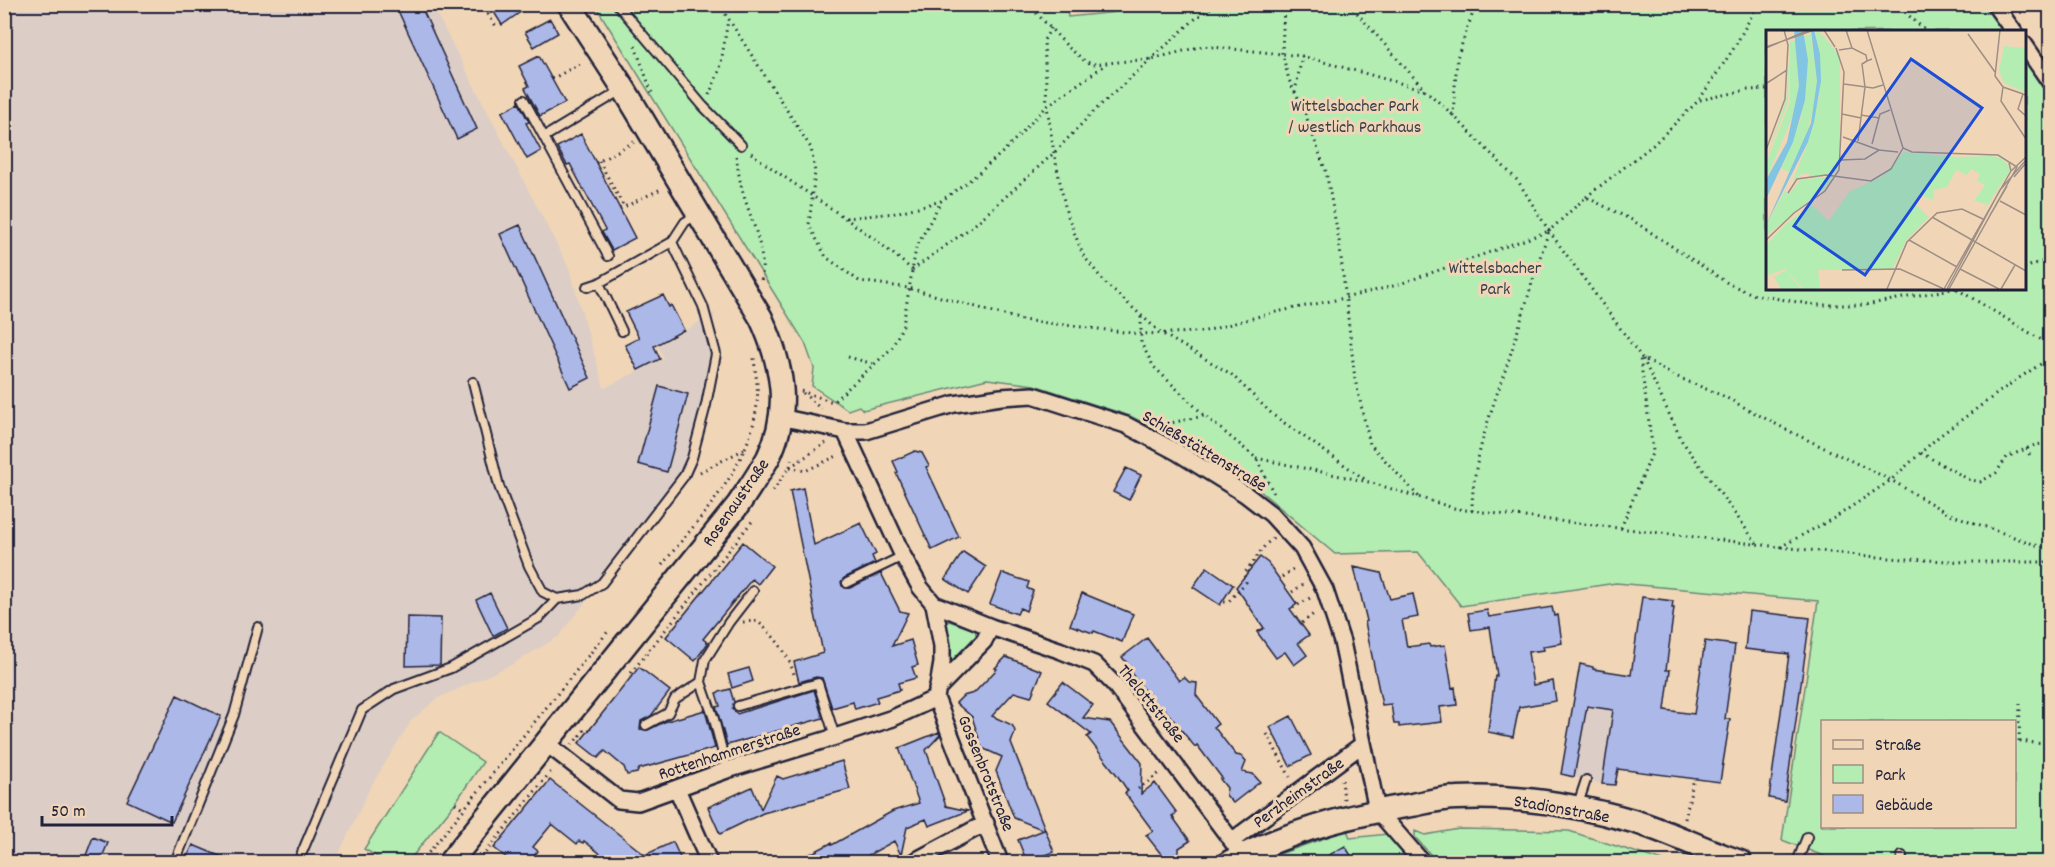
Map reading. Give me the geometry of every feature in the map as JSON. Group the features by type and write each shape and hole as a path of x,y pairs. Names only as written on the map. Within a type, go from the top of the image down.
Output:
{"main road":[{"name":"Rosenaustraße","path":"450,862 738,505 768,457 777,436 780,417 782,375 774,345 762,318 624,89 568,4"},
{"name":"Stadionstraße","path":"1377,810 1455,798 1526,800 1634,822 1740,862"},
{"name":"Perzheimstraße","path":"1235,853 1377,810"}],"street":[{"path":"1994,4 2013,30"},
{"path":"2025,45 2050,82"},
{"name":"Schießstättenstraße","path":"780,417 844,431 866,431 954,404 1033,395 1126,425 1245,494 1271,514 1302,548 1324,589 1342,642 1377,810 1422,862"},
{"path":"844,431 903,556 920,587 934,604 942,646 937,693"},
{"name":"Thelottstraße","path":"934,604 1094,664 1115,685 1174,762 1235,853"},
{"path":"937,693 984,641 991,627"},
{"name":"Rottenhammerstraße","path":"546,744 619,800 638,802 727,770 893,718 937,693"},
{"name":"Gossenbrotstraße","path":"937,693 1000,862"},
{"name":"Perzheimstraße","path":"1235,853 1298,792 1363,744"},
{"path":"677,789 709,862"},
{"path":"913,862 986,823"}],"lane":[{"path":"617,4 703,106 741,145"},
{"path":"544,137 624,89"},
{"path":"524,99 608,256"},
{"path":"587,287 599,284 672,242 686,222 698,214"},
{"path":"473,382 499,486 529,566 543,592 557,599 583,595 602,582 684,476 692,458 706,405 716,354 703,306 672,242"},
{"path":"599,284 622,331"},
{"path":"847,582 903,556"},
{"path":"727,770 714,719 701,682 705,660 729,622 753,591"},
{"path":"298,862 362,710 394,689 451,668 539,618 557,599"},
{"path":"175,862 234,715 258,627"},
{"path":"646,725 668,713 675,699 701,682"},
{"path":"738,706 818,683 835,737"},
{"path":"1577,809 1586,780"},
{"path":"1797,862 1807,837"}],"path":[{"path":"481,4 496,26"},
{"path":"719,4 811,148 815,172 809,225 826,257 859,281 909,288 1022,320 1141,333 1202,332 1271,313 1345,298 1397,285 1549,231 1586,197 1653,145 1699,100 1734,48 1758,4"},
{"path":"1028,4 1068,47 1086,62 1107,64 1152,59 1203,46 1302,56 1425,90"},
{"path":"912,270 973,226 1054,153 1093,112 1195,19 1216,4"},
{"path":"1284,4 1282,53 1295,94 1305,113 1326,172 1340,240 1355,379 1370,444 1420,498"},
{"path":"1349,4 1425,90 1518,181 1549,231 1641,357 1683,441 1757,544"},
{"path":"1416,4 1424,4"},
{"path":"1453,115 1457,58 1476,4"},
{"path":"1896,4 1925,30"},
{"path":"703,106 720,69 728,18"},
{"path":"1051,28 1044,40 1047,106 1066,211 1083,255 1105,283 1161,333 1231,374 1273,415 1369,482"},
{"path":"633,39 654,100"},
{"path":"1295,94 1302,56"},
{"path":"846,218 895,213 941,201 1004,151 1047,106 1107,64"},
{"path":"552,79 576,66"},
{"path":"1699,100 1748,90 1766,89"},
{"path":"632,144 598,162 622,208 658,190"},
{"path":"741,145 813,198 846,218 890,250 912,270"},
{"path":"735,153 742,188 760,245 764,268 760,288"},
{"path":"1586,197 1632,220 1729,284 1755,295 1816,305 1865,305 1946,290"},
{"path":"801,391 833,402 892,348 903,325 916,248 941,201"},
{"path":"1472,511 1472,483 1478,457 1533,275 1549,231"},
{"path":"2025,268 2044,261 2050,262"},
{"path":"1960,290 2050,345"},
{"path":"1141,317 1142,343 1154,367 1205,416 1256,458 1276,498"},
{"name":"Rosenaustraße","path":"659,569 718,494 745,449 758,402 753,354"},
{"path":"848,357 874,364"},
{"path":"1641,357 1675,376 1723,396 1891,480 1947,513 2050,550"},
{"path":"1621,528 1653,451 1641,357"},
{"path":"1780,548 1836,517 1891,480 1938,437 2050,358"},
{"path":"1161,425 1205,416"},
{"path":"844,431 790,467 805,471 853,448"},
{"path":"1921,453 1968,479 1980,482 1996,473 2007,457 2035,445 2050,443"},
{"path":"2026,448 2031,459"},
{"path":"684,476 709,467 745,449"},
{"path":"1256,458 1369,482 1457,509 1472,511 1780,548 1888,558 1968,562 2050,562"},
{"path":"1224,602 1228,602 1246,582 1244,574 1266,544 1276,537"},
{"path":"1293,608 1324,589"},
{"path":"729,622 757,621 766,628 789,659 798,689"},
{"path":"421,862 614,624"},
{"path":"2020,704 2017,741 2050,745"},
{"path":"1267,734 1298,792"},
{"path":"1341,760 1344,802 1349,818"},
{"path":"1138,789 1174,762"},
{"path":"1681,838 1694,778"},
{"path":"455,804 464,809"}],"shaded area":[{"path":"5,5 432,5 569,268 604,388 664,358 658,346 715,313 696,443 684,476 558,637 511,665 438,698 411,721 371,786 335,862 5,862"},
{"path":"1593,667 1617,673 1602,784 1574,777"}],"green space":[{"name":"Wittelsbacher Park","path":"1066,4 1068,17 1147,9 1157,4 1999,5 2018,30 1766,30 1766,290 2025,290 2025,39 2050,76 2050,862 1839,862 1782,840 1818,601 1616,583 1461,606 1418,552 1335,554 1259,490 1182,442 1130,416 1034,385 987,379 863,410 859,406 848,410 812,386 814,368 805,343 595,5"},
{"path":"949,621 975,630 977,638 954,662 949,658 945,623"},
{"path":"439,732 483,762 455,803 408,862 386,862 364,849"},
{"path":"1459,829 1569,831 1666,862 1437,862 1415,837 1415,831 1425,835"},
{"path":"1347,830 1350,838 1388,834 1414,862 1257,862"}],"building":[{"path":"395,4 420,4 477,129 457,139"},
{"path":"489,4 532,4 502,25"},
{"path":"550,19 558,33 534,47 525,32"},
{"path":"539,56 565,103 540,116 525,88 529,86 519,66"},
{"path":"519,103 529,122 526,123 541,151 527,159 502,112"},
{"path":"581,134 635,238 612,250 602,232 605,230 570,164 567,165 557,147"},
{"path":"520,225 590,378 570,388 500,234"},
{"path":"663,295 684,330 654,346 660,359 638,370 625,345 639,338 626,312"},
{"path":"659,386 688,394 667,472 638,464"},
{"path":"915,451 922,453 929,466 926,467 959,537 932,550 896,473 898,472 893,461"},
{"path":"1126,468 1141,475 1129,500 1113,492"},
{"path":"803,488 814,545 861,523 876,554 872,556 875,563 844,578 841,582 842,586 850,588 881,573 900,611 908,613 892,646 911,640 918,665 912,667 916,678 898,683 900,690 876,697 878,702 855,709 853,702 832,708 822,678 816,677 799,682 794,662 823,653 790,491"},
{"path":"743,542 772,566 758,584 752,579 703,639 708,643 695,661 666,637"},
{"path":"963,552 986,567 968,594 945,579"},
{"path":"1260,557 1268,563 1297,604 1290,609 1309,635 1298,643 1307,655 1294,665 1285,652 1276,658 1257,632 1264,628 1236,587"},
{"path":"1207,567 1233,585 1220,605 1193,587"},
{"path":"1354,567 1381,573 1390,599 1413,594 1418,617 1402,620 1407,647 1429,644 1430,647 1445,645 1457,705 1440,707 1442,722 1399,727 1399,724 1394,724 1391,704 1382,705 1365,622 1367,621"},
{"path":"1002,573 1029,582 1027,588 1033,591 1026,611 1020,608 1017,614 990,604"},
{"path":"490,593 507,628 493,636 476,600"},
{"path":"1082,593 1133,614 1122,642 1070,625"},
{"path":"1642,597 1673,601 1666,670 1670,670 1665,710 1694,714 1705,641 1735,645 1725,719 1730,719 1720,782 1618,769 1615,785 1602,784 1613,710 1587,706 1574,777 1561,774 1580,664 1593,667 1593,669 1631,675"},
{"path":"1552,607 1554,616 1558,615 1562,643 1543,646 1544,650 1528,652 1533,685 1553,681 1556,701 1519,707 1513,737 1488,732 1495,676 1497,676 1490,627 1471,630 1468,613 1487,610 1489,617"},
{"path":"1749,611 1810,618 1785,801 1769,798 1789,654 1745,649"},
{"path":"407,617 441,618 440,665 406,666"},
{"path":"1147,638 1179,681 1184,677 1189,682 1197,683 1196,695 1218,724 1214,727 1236,755 1241,756 1246,762 1242,772 1253,774 1260,782 1233,803 1226,795 1227,788 1220,779 1222,778 1197,745 1195,747 1162,706 1158,709 1125,665 1127,663 1122,657"},
{"path":"1006,657 1042,671 1031,697 1014,692 992,716 1014,728 1011,743 1054,852 1043,856 1046,862 1027,862 1018,840 1044,830 1014,818 996,771 1002,757 982,748 972,717 956,703 963,696 974,693"},
{"path":"639,667 670,691 651,716 641,721 640,729 648,730 664,722 705,710 715,748 639,769 637,773 627,775 624,767 605,751 598,758 579,743"},
{"path":"749,668 753,681 732,688 728,674"},
{"path":"1063,682 1093,705 1083,718 1110,722 1142,763 1141,794 1155,783 1177,813 1172,816 1190,841 1179,848 1179,852 1174,856 1170,855 1165,859 1146,835 1153,831 1125,793 1128,791 1117,775 1087,737 1091,734 1048,701"},
{"path":"730,689 734,702 732,708 737,714 814,690 823,718 727,745 716,707 720,706 716,693"},
{"path":"177,695 221,716 172,822 127,801"},
{"path":"1291,716 1311,755 1290,766 1270,727"},
{"path":"939,732 940,735 926,750 946,806 968,811 929,826 926,819 907,827 901,855 894,841 856,862 795,862 831,843 832,845 893,811 919,803 899,748"},
{"path":"842,761 850,789 763,813 720,834 708,807 752,787 761,809 777,776 783,779"},
{"path":"550,780 645,855 673,842 682,862 611,862 584,841 583,843 579,841 577,844 552,824 533,847 538,851 529,862 512,862 494,848"},
{"path":"93,837 108,843 100,862 85,858"},
{"path":"193,845 234,862 185,862"},
{"path":"1345,846 1355,862 1317,862"}],"park label":[{"name":"Wittelsbacher Park / westlich Parkhaus","path":"1355,115"}]}
